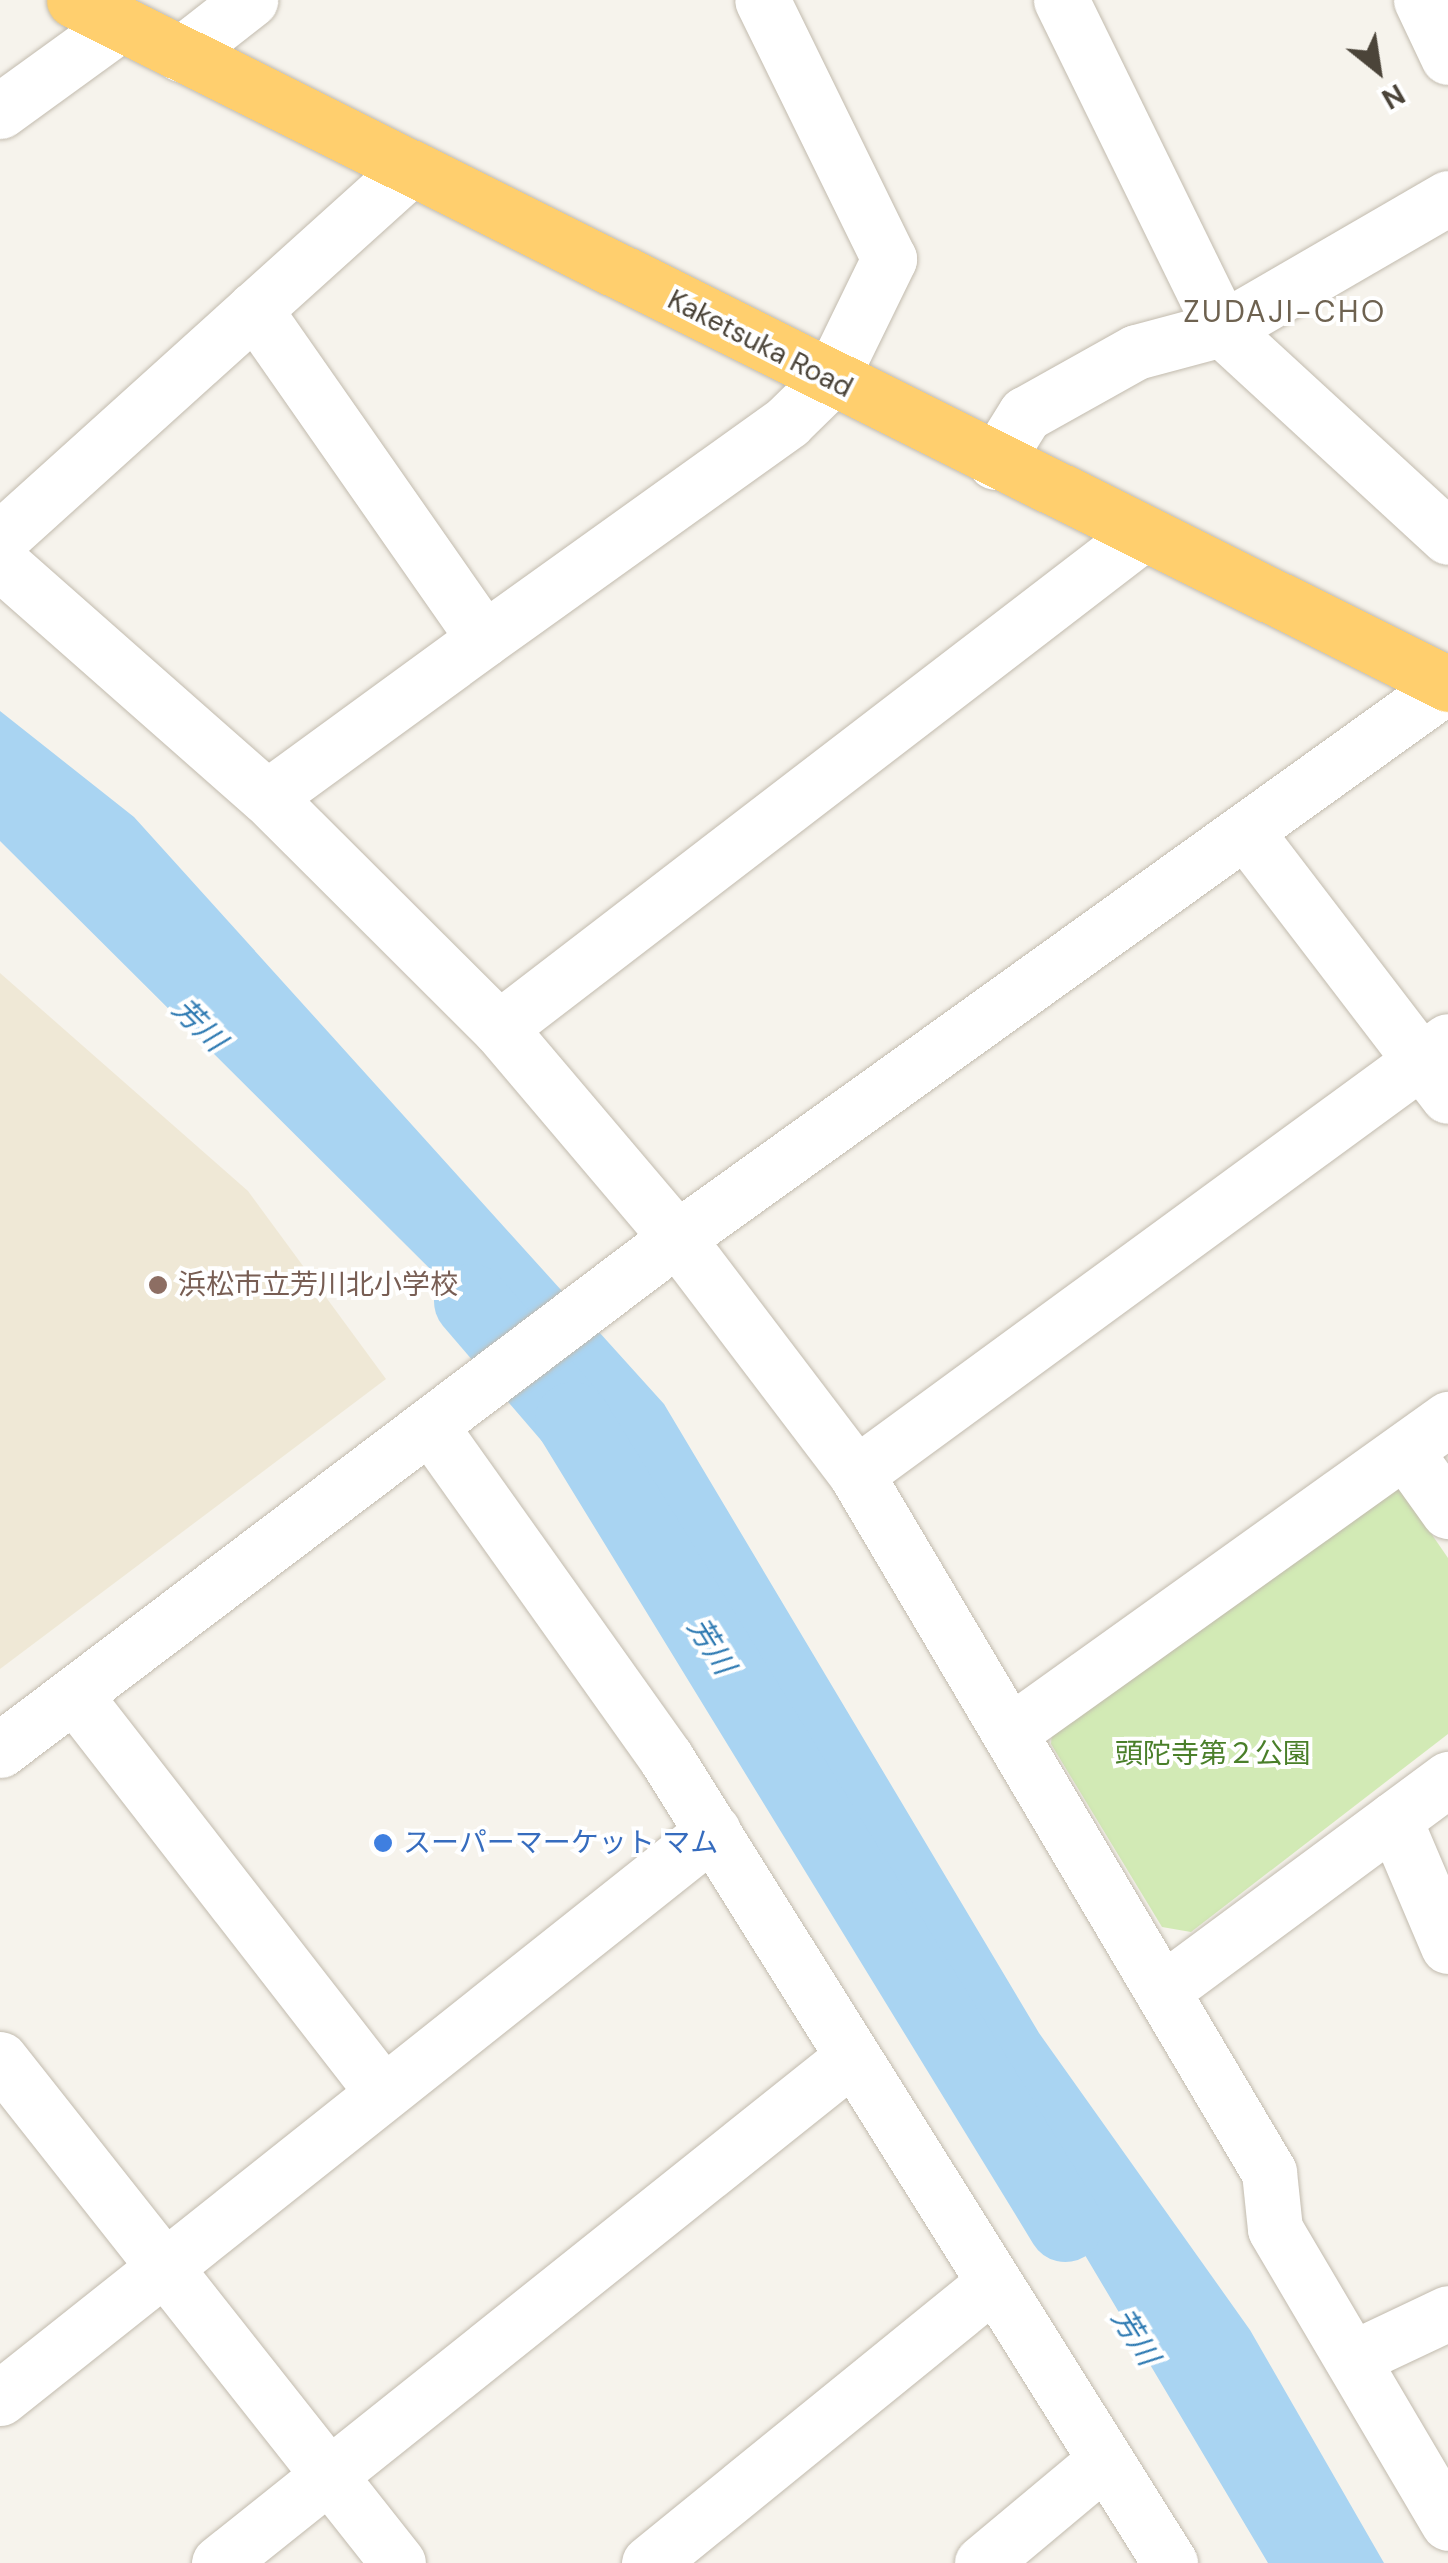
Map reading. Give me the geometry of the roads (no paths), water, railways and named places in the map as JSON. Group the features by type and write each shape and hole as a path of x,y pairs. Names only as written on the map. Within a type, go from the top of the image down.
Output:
{"highway":[{"name":"Kaketsuka Road","path":"97,12 830,380 1448,684"}],"street":[{"path":"181,54 250,0"},
{"path":"267,797 788,421 830,380 889,258 762,0"},
{"path":"1061,0 1222,329 1448,537"},
{"path":"1421,0 1448,57"},
{"path":"0,110 97,12"},
{"path":"0,540 411,168"},
{"path":"995,462 1025,414 1136,352 1222,329 1448,198"},
{"path":"254,309 484,639"},
{"path":"499,1028 1142,535"},
{"path":"0,562 267,797 499,1028 658,1251 856,1474 1013,1730 1268,2172 1275,2228 1448,2523"},
{"path":"0,1750 433,1430 471,1392 658,1251 1249,836 1448,684"},
{"path":"856,1474 1440,1066 1249,836"},
{"path":"1013,1730 1448,1419"},
{"path":"433,1430 713,1831 990,2287 1170,2563"},
{"path":"1405,1452 1448,1511"},
{"path":"75,1696 382,2091"},
{"path":"1164,1990 1448,1779"},
{"path":"1394,1818 1448,1946"},
{"path":"0,2398 713,1831"},
{"path":"0,2059 168,2266 398,2563"},
{"path":"219,2563 850,2059"},
{"path":"649,2563 990,2287"},
{"path":"1353,2358 1448,2313"},
{"path":"982,2563 1106,2460"}],"water":[{"path":"0,711 134,817 664,1404 1039,2033 1250,2330 1384,2563 1268,2563 598,1436 0,841"}],"waterway":[{"name":"芳川","path":"471,1301 572,1419 1065,2224"}],"place":[{"name":"浜松市立芳川北小学校","path":"158,1285"},
{"name":"スーパーマーケット マム","path":"383,1843"}],"district":[{"name":"ZUDAJI-CHO","path":"1285,312"}],"park label":[{"name":"頭陀寺第２公園","path":"1213,1754"}]}
